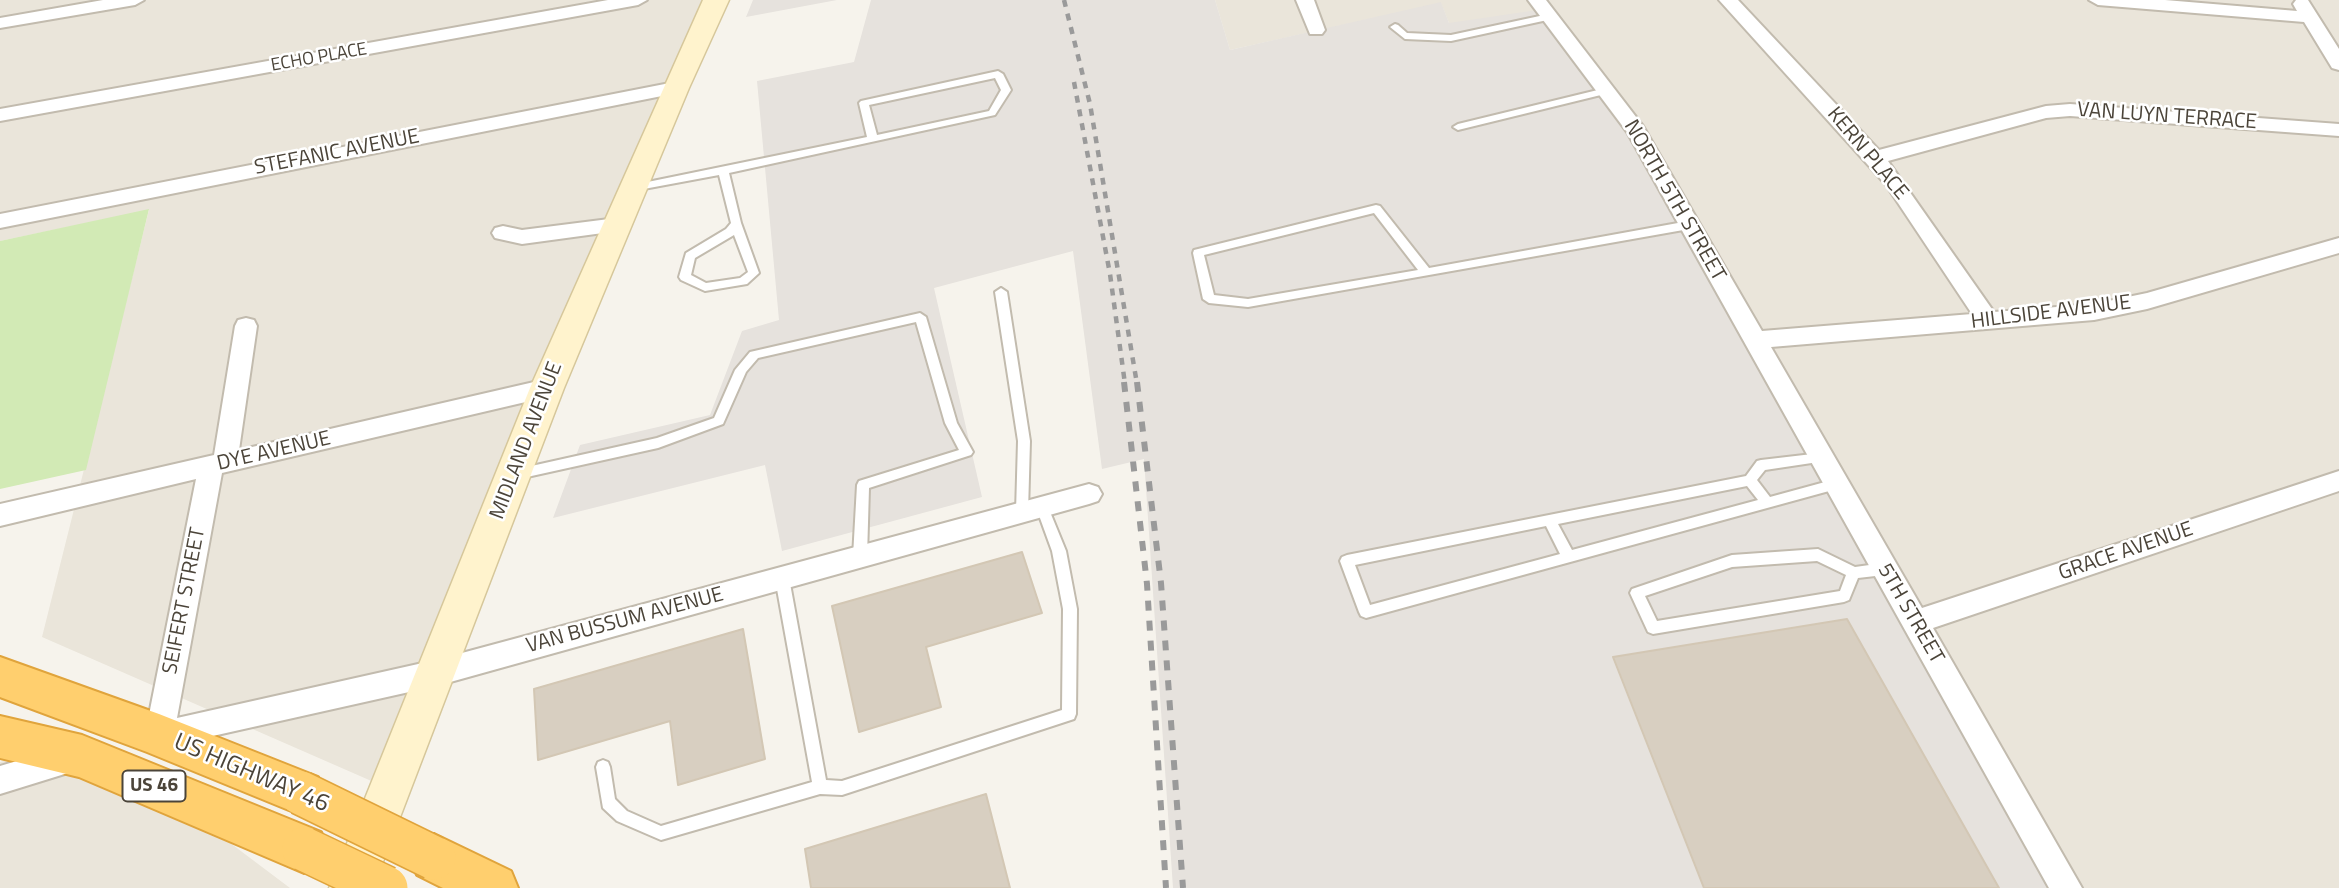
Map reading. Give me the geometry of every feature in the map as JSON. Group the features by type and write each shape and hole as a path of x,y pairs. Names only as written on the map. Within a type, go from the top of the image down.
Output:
{"highway":[{"name":"US HIGHWAY 46","path":"0,677 159,735 301,793 494,888"},
{"name":"US 46","path":"0,737 82,756 304,849 386,888"}],"street":[{"path":"0,23 57,7 135,0"},
{"name":"ECHO PLACE","path":"0,115 638,0"},
{"name":"MIDLAND AVENUE","path":"351,888 547,388 675,88 716,0"},
{"path":"1305,0 1316,30"},
{"name":"KERN PLACE","path":"1728,0 1875,158 1989,322"},
{"path":"2098,0 2310,17"},
{"path":"2300,0 2339,64"},
{"name":"NORTH 5TH STREET","path":"1543,8 1636,130 1755,340"},
{"name":"STEFANIC AVENUE","path":"0,221 675,88"},
{"name":"VAN LUYN TERRACE","path":"1875,158 2046,112 2070,110 2339,130"},
{"path":"503,233 522,237 617,225"},
{"name":"HILLSIDE AVENUE","path":"1755,340 2094,312 2147,301 2339,245"},
{"name":"SEIFERT STREET","path":"159,735 246,326"},
{"name":"5TH STREET","path":"1755,340 2066,888"},
{"name":"DYE AVENUE","path":"0,515 547,388"},
{"name":"GRACE AVENUE","path":"1914,624 2338,480"},
{"name":"VAN BUSSUM AVENUE","path":"159,735 436,673 1088,494"},
{"path":"0,780 82,756"}],"lane":[{"path":"1395,27 1405,36 1451,38 1543,8"},
{"path":"632,189 723,171 873,139 992,113 1006,90 998,74 864,103 873,139"},
{"path":"1458,127 1606,91"},
{"path":"723,171 736,223 754,273 743,281 705,287 685,277 690,256 730,232 736,223"},
{"path":"1426,272 1376,209 1198,253 1209,299 1248,303 1426,272 1689,225"},
{"path":"603,767 608,803 622,816 661,833 697,825 820,787 842,788 1069,714 1070,609 1059,551 1032,510 1001,292"},
{"path":"515,474 658,443 719,421 741,370 754,355 920,317 951,422 967,452 863,485 860,557"},
{"path":"1821,458 1761,465 1750,480 1347,561 1366,612 1836,484"},
{"path":"1750,480 1768,503"},
{"path":"1549,520 1569,557"},
{"path":"1854,573 1844,596 1653,628 1637,593 1732,561 1818,555 1854,573 1884,569"},
{"path":"782,578 820,787"}],"shaded area":[{"path":"0,0 706,0 550,342 376,783 42,637 149,210 0,241"},
{"path":"753,0 837,0 746,17"},
{"path":"871,0 1215,0 1230,50 1441,2 1449,23 1544,9 1656,153 2075,888 1173,888 1144,459 1102,469 1073,251 934,288 982,497 782,551 765,465 553,518 580,445 710,415 742,331 779,320 757,81 854,62"},
{"path":"1215,0 2339,0 2339,888 2075,888 1449,23 1441,3 1230,50"},
{"path":"46,751 177,803 290,888 0,888 0,762"}],"green space":[{"path":"149,209 86,470 0,489 0,241"}],"building":[{"path":"1022,552 1042,613 926,647 941,707 859,732 832,606"},
{"path":"1847,619 1999,888 1704,888 1613,657"},
{"path":"743,629 765,759 678,785 670,721 538,760 534,689"},
{"path":"986,794 1010,888 811,888 805,849"}],"railway":[{"path":"1064,0 1090,104 1137,384"},
{"path":"1074,82 1110,274 1125,384"},
{"path":"1124,382 1147,584 1166,888"},
{"path":"1137,382 1161,583 1183,888"}]}
